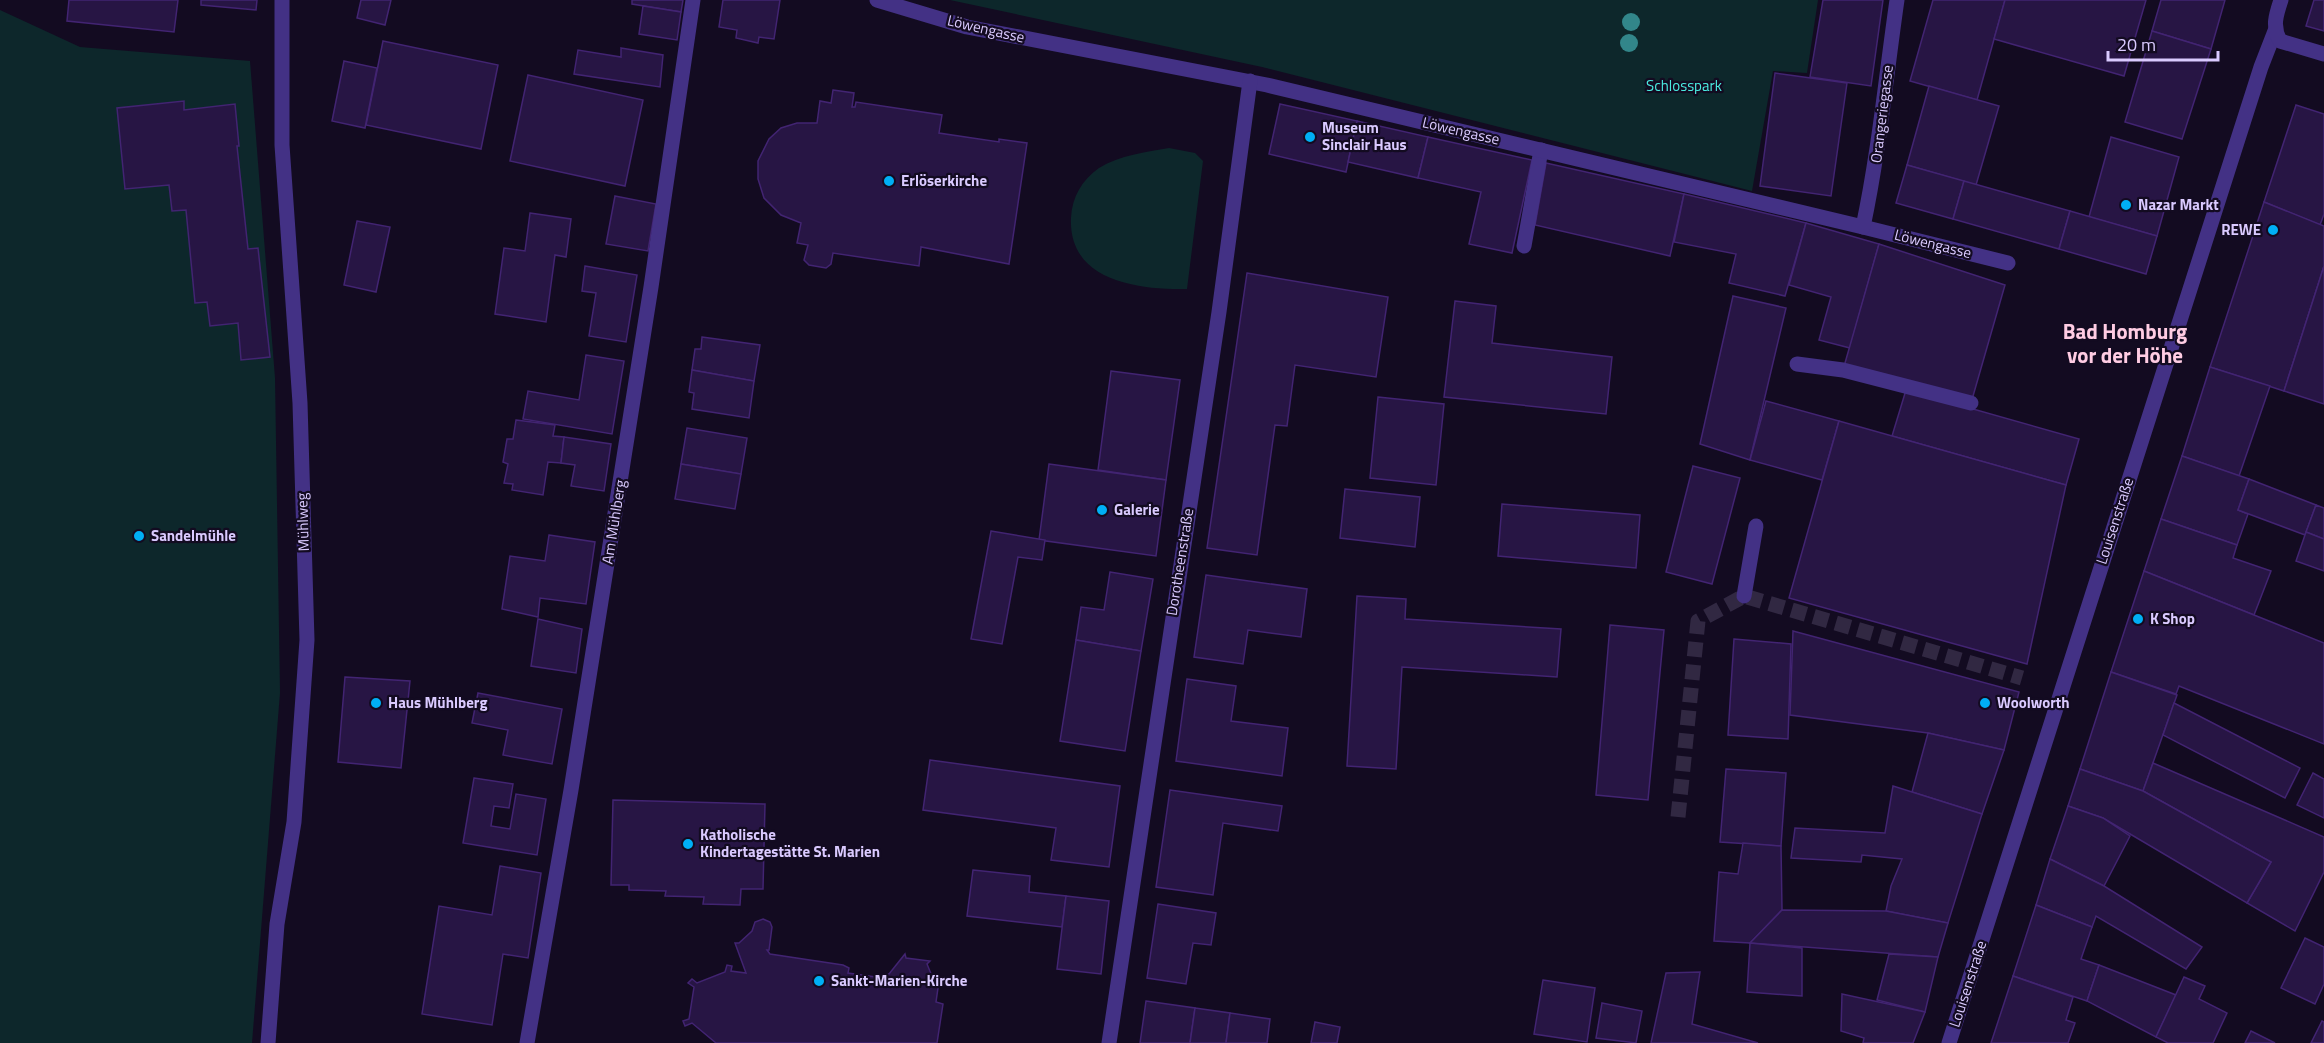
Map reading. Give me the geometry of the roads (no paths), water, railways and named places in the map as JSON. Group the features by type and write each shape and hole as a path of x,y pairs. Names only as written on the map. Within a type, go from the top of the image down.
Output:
{"street":[{"name":"Mühlweg","path":"267,1043 277,924 294,822 307,640 300,403 282,145 282,0"},
{"name":"Am Mühlberg","path":"527,1043 573,778 642,346 693,0"},
{"name":"Löwengasse","path":"877,0 967,27 1250,81 2008,263"},
{"name":"Orangeriegasse","path":"1863,227 1877,159 1881,110 1897,0"},
{"name":"Louisenstraße","path":"1949,1043 2261,67 2275,31 2274,20 2281,0"},
{"path":"2275,31 2280,40 2287,44 2324,54"},
{"name":"Dorotheenstraße","path":"1109,1043 1217,323 1250,81"},
{"path":"1524,246 1541,150"},
{"path":"1797,364 1843,370 1971,402"},
{"path":"1743,596 1756,526"}],"tunnel":[{"path":"1678,817 1698,621 1744,596 2022,678"}],"place":[{"name":"Museum Sinclair Haus","path":"1310,137"},
{"name":"Erlöserkirche","path":"889,181"},
{"name":"Nazar Markt","path":"2126,205"},
{"name":"REWE","path":"2273,230"},
{"name":"Galerie","path":"1102,510"},
{"name":"Sandelmühle","path":"139,536"},
{"name":"K Shop","path":"2138,619"},
{"name":"Haus Mühlberg","path":"376,703"},
{"name":"Woolworth","path":"1985,703"},
{"name":"Katholische Kindertagestätte St. Marien","path":"688,844"},
{"name":"Sankt-Marien-Kirche","path":"819,981"}],"district":[{"name":"Bad Homburg vor der Höhe","path":"2125,344"}],"park label":[{"name":"Schlosspark","path":"1684,86"}]}
